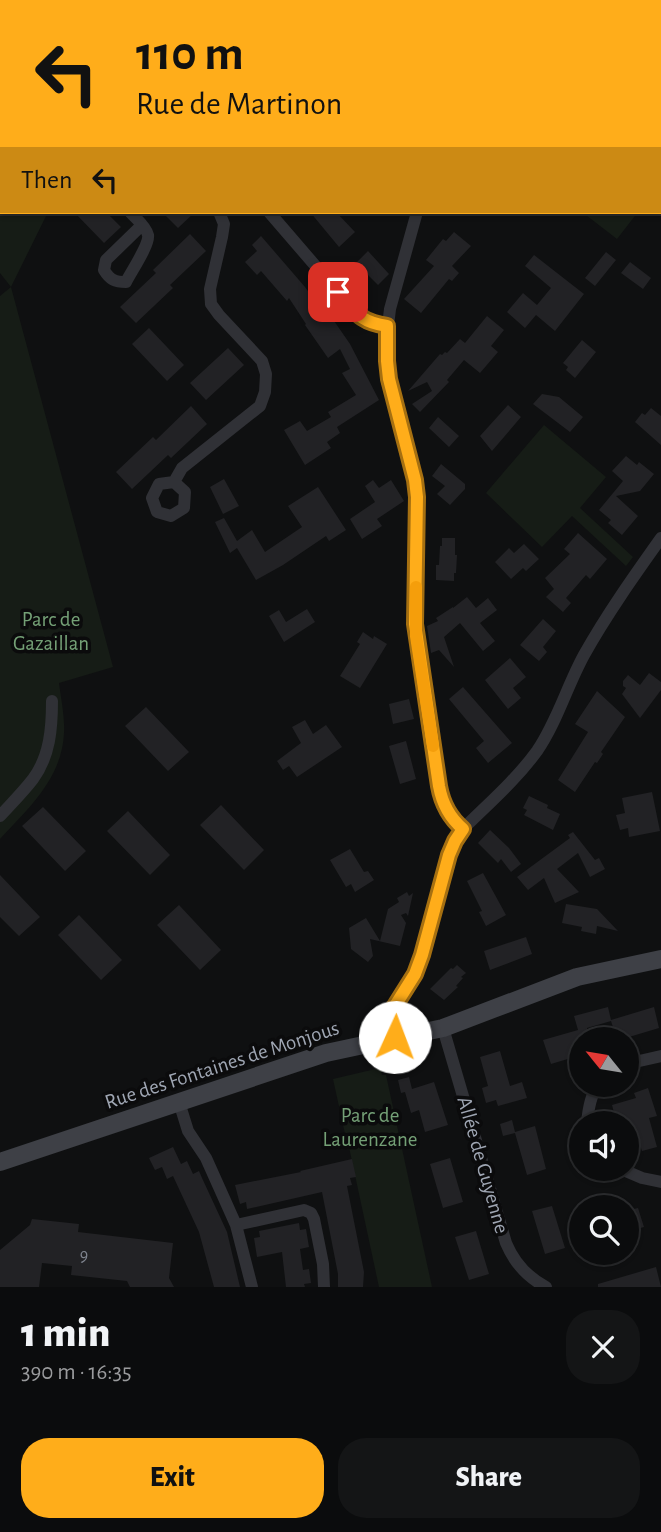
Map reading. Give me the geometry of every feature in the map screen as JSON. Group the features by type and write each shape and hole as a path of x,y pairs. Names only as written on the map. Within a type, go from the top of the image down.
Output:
{"street":[{"path":"132,214 142,225"},
{"path":"174,482 183,468 260,406 265,392 266,374 262,361 211,304 210,289 222,237 223,224 220,214"},
{"path":"271,214 362,320 387,326"},
{"path":"417,214 393,296 387,326 387,361 389,379 415,480 415,624 436,773 445,807 463,829"},
{"path":"395,1037 393,1009 415,974 455,841 463,829 525,767 538,750 584,656 613,607 661,538"},
{"path":"0,816 34,779 46,756 52,726 52,701"},
{"name":"Rue des Fontaines de Monjous","path":"0,1161 326,1053 443,1028 577,977 661,959"},
{"name":"Allée de Guyenne","path":"443,1028 506,1242 515,1261 525,1273 546,1287"},
{"path":"639,1061 661,1056"},
{"path":"179,1101 188,1131 206,1158 236,1224 251,1287"},
{"path":"639,1177 661,1182"},
{"path":"236,1224 304,1210 311,1213 321,1253 324,1287"}],"green space":[{"path":"0,214 47,214 11,287 0,273"},
{"path":"585,214 636,214 617,239"},
{"name":"Parc de Gazaillan","path":"11,287 113,667 59,683 64,727 62,749 57,764 42,791 0,839 0,296"},
{"path":"544,425 606,477 580,508 633,557 626,566 572,516 542,547 486,493"},
{"name":"Parc de Laurenzane","path":"384,1067 385,1071 381,1072 386,1075 432,1287 379,1287 349,1147 345,1147 347,1143 333,1079"}],"building":[{"path":"76,214 108,214 121,227 104,243"},
{"path":"164,214 193,214 178,228"},
{"path":"312,214 338,214 355,232 339,247"},
{"path":"454,232 471,246 452,266 459,273 452,281 449,279 421,313 404,299 434,266 426,260 443,239 446,241"},
{"path":"190,234 206,251 170,285 173,288 136,323 120,307 156,273 153,270"},
{"path":"261,236 323,312 326,310 332,318 350,344 379,400 337,427 340,433 327,442 331,448 305,465 284,430 300,421 307,431 331,417 328,412 356,395 342,373 350,369 340,349 328,358 289,298 287,301 261,271 257,275 245,262 257,251 252,245"},
{"path":"368,251 389,274 378,285 356,263"},
{"path":"606,252 616,260 595,286 585,278"},
{"path":"534,255 584,294 555,331 536,315 525,328 507,312 523,293 537,305 551,288 525,266"},
{"path":"630,262 651,278 643,289 621,273"},
{"path":"487,316 504,330 491,346 498,352 480,373 464,360 447,380 449,382 420,412 412,404 432,391 427,382 408,391 440,354 447,353 460,339 465,343"},
{"path":"149,328 184,365 167,381 132,344"},
{"path":"582,340 596,352 575,378 563,363"},
{"path":"228,348 244,365 206,400 190,383"},
{"path":"542,394 559,397 583,417 570,432 533,404"},
{"path":"508,405 521,417 492,451 480,436"},
{"path":"191,406 207,424 171,458 168,455 132,489 116,472 153,437 156,440"},
{"path":"651,408 661,416 661,445 635,422 642,413 645,415"},
{"path":"438,417 459,436 449,447 429,428"},
{"path":"626,456 654,474 640,491 616,496 638,516 622,535 608,523 611,520 599,510 623,481 612,471"},
{"path":"441,464 465,484 465,489 450,505 437,494 445,486 432,476"},
{"path":"224,479 239,506 223,514 210,487"},
{"path":"373,480 379,488 391,480 404,501 377,519 382,526 362,539 350,519 375,502 365,486"},
{"path":"318,487 346,530 329,541 326,536 256,580 237,548 230,553 215,522 224,518 237,541 252,530 265,552 302,527 288,506"},
{"path":"578,533 607,559 590,579 586,575 566,598 571,603 563,612 546,597 554,589 545,578 570,554 564,549"},
{"path":"442,538 455,538 457,555 454,581 436,580 436,565 439,565"},
{"path":"524,544 539,559 526,571 523,568 511,579 495,562 509,548 514,553"},
{"path":"467,597 476,608 488,598 497,610 480,623 495,641 483,651 460,623 444,637 454,667 439,650 431,653 427,626 438,621 436,618"},
{"path":"307,609 315,622 284,642 269,616 279,610 286,622"},
{"path":"543,619 556,631 543,647 547,652 539,661 520,645"},
{"path":"363,632 387,644 360,688 340,676 360,644 357,642"},
{"path":"510,658 526,677 513,688 521,698 508,709 485,680"},
{"path":"649,673 661,682 661,690 640,718 622,694 626,688 623,681 628,675 640,685"},
{"path":"463,687 512,743 488,763 476,748 484,741 449,699"},
{"path":"597,691 625,717 601,752 603,754 597,763 595,762 575,792 558,780 588,732 575,724"},
{"path":"409,699 414,719 393,724 389,704"},
{"path":"146,707 189,752 168,771 125,726"},
{"path":"305,720 313,734 326,725 342,747 297,777 289,766 283,770 277,761 301,743 292,727"},
{"path":"406,741 416,779 400,784 389,746"},
{"path":"652,792 660,831 629,837 628,828 620,830 616,815 625,813 622,798"},
{"path":"529,796 560,814 553,830 524,815 527,810 523,808"},
{"path":"221,805 264,850 244,870 200,825"},
{"path":"43,807 86,851 65,871 22,826"},
{"path":"128,811 170,855 150,875 107,831"},
{"path":"490,830 521,864 511,872 501,859 498,863 478,843"},
{"path":"573,832 595,860 599,858 605,869 590,877 578,853 557,869 579,892 555,903 544,878 528,890 517,877 570,838 568,835"},
{"path":"350,849 364,872 368,871 374,880 355,892 351,884 346,887 330,860"},
{"path":"483,873 506,915 486,926 479,912 482,911 467,881"},
{"path":"0,875 40,917 19,936 0,917"},
{"path":"407,892 409,896 413,893 408,916 406,913 401,915 406,923 400,946 370,939 373,956 368,962 351,949 349,928 366,918 380,941 388,909 399,902 397,898"},
{"path":"566,904 597,909 618,931 597,926 596,934 581,931 582,927 562,923"},
{"path":"179,905 221,950 200,970 157,925"},
{"path":"79,915 122,960 101,980 58,935"},
{"path":"526,937 532,954 490,970 484,951"},
{"path":"457,965 466,973 461,977 463,978 456,986 458,987 444,1000 430,989"},
{"path":"608,1007 611,1020 654,1007 659,1028 639,1034 639,1027 613,1027 611,1021 590,1027 577,1027 574,1016"},
{"path":"569,1033 569,1059 551,1064 543,1040"},
{"path":"500,1051 510,1086 522,1082 527,1098 498,1106 496,1100 486,1103 482,1088 488,1086 480,1057"},
{"path":"409,1077 412,1089 434,1082 448,1125 425,1132 419,1110 411,1113 405,1092 401,1093 398,1080"},
{"path":"648,1088 657,1116 649,1118 657,1147 642,1151 639,1145 639,1111 614,1111 612,1105 639,1097 639,1091"},
{"path":"512,1120 515,1132 535,1126 546,1169 527,1175 515,1133 503,1136 500,1124"},
{"path":"173,1147 181,1164 187,1161 193,1174 199,1171 227,1232 240,1287 214,1287 199,1232 173,1176 167,1179 162,1167 155,1170 149,1158"},
{"path":"450,1158 463,1202 443,1208 430,1164"},
{"path":"352,1159 356,1177 350,1178 352,1185 347,1186 364,1272 363,1287 338,1287 338,1274 322,1192 247,1209 246,1202 240,1204 235,1185"},
{"path":"552,1206 565,1248 545,1254 532,1211"},
{"path":"639,1211 644,1227 639,1228"},
{"path":"32,1219 79,1224 78,1232 173,1243 169,1278 174,1287 130,1287 127,1281 71,1275 72,1266 42,1263 39,1287 0,1287 0,1250 30,1225"},
{"path":"299,1223 300,1230 306,1229 309,1247 300,1249 303,1270 309,1269 311,1283 304,1284 305,1287 286,1287 282,1252 257,1257 254,1238 260,1237 259,1231"},
{"path":"476,1231 489,1274 469,1280 455,1237"},
{"path":"656,1267 661,1287 598,1287 598,1284"}],"slow traffic":[{"path":"416,587 416,636 433,746"}],"route":[{"path":"338,292 362,320 387,326 389,379 417,497 416,636 441,796 445,807 463,829 449,855 415,974 393,1009 395,1037"}]}
